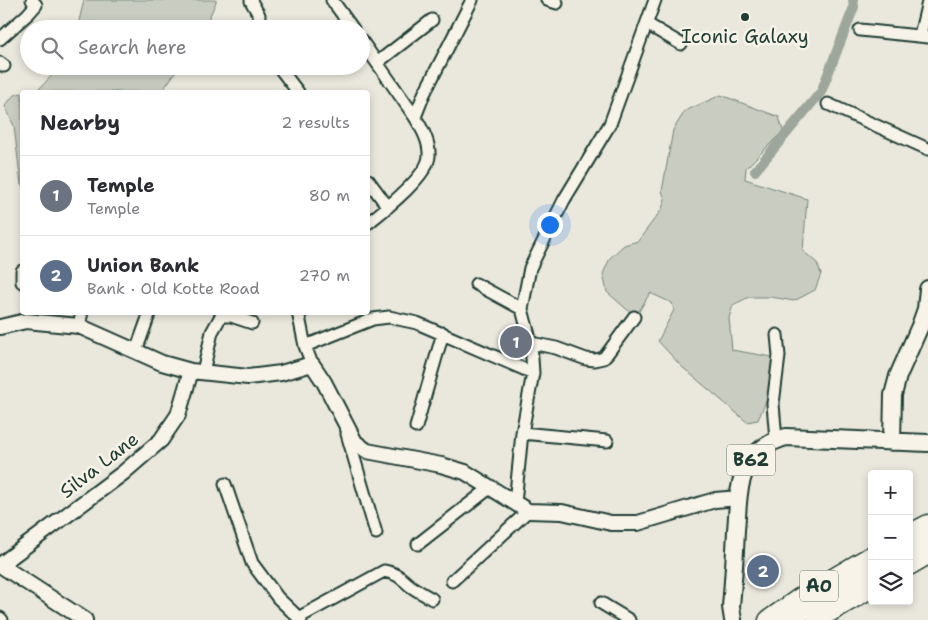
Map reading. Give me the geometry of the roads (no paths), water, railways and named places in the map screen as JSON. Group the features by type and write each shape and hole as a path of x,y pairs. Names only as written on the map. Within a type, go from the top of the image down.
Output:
{"highway":[{"path":"913,532 928,524"},
{"path":"913,549 928,540"},
{"path":"913,564 928,555"},
{"name":"A0","path":"768,620 799,598 868,557"},
{"path":"913,570 928,561"},
{"path":"788,620 868,574"},
{"path":"817,620 868,590"},
{"name":"A0","path":"840,620 868,601"}],"main road":[{"path":"892,442 893,395 898,376 924,328 928,289"},
{"name":"B62","path":"730,616 739,498 747,466 758,452 776,440 786,437 928,443"}],"street":[{"path":"21,20 36,5 32,0"},
{"path":"332,0 346,20"},
{"path":"416,117 424,94 472,0"},
{"path":"515,503 522,433 533,373 531,343 522,309 530,268 564,200 610,124 655,0"},
{"path":"251,1 259,15 259,20"},
{"path":"860,30 924,36 928,2"},
{"path":"378,62 432,20"},
{"path":"0,39 20,21"},
{"path":"647,24 681,44"},
{"path":"370,52 416,117 426,138 429,158 422,173 388,207 370,221"},
{"path":"285,75 296,90"},
{"path":"828,104 928,150"},
{"path":"370,183 388,207"},
{"path":"476,284 522,309"},
{"path":"136,351 149,315"},
{"path":"298,315 312,364 324,382 354,442 367,451 441,465 465,472 528,511 562,512 611,523 638,523 715,500 739,498"},
{"path":"197,372 212,332 221,316 231,316 252,323"},
{"path":"0,327 26,317 80,319 136,351 162,363 197,372 248,377 281,373 312,364"},
{"path":"306,346 373,319 389,317 417,323 443,333 533,373"},
{"path":"531,343 556,348 586,359 604,358 634,317"},
{"path":"416,426 443,333"},
{"path":"776,440 773,404 779,356 777,335"},
{"name":"Silva Lane","path":"0,565 123,472 161,440 178,415 197,372"},
{"path":"343,422 376,533"},
{"path":"522,433 607,441"},
{"path":"225,484 252,563 278,598 299,619 384,571 401,577 408,584 432,599"},
{"path":"418,544 491,487"},
{"path":"452,581 528,511"},
{"path":"0,565 85,620"},
{"path":"601,603 629,620"}],"waterway":[{"path":"755,171 821,92 854,7 853,0"}],"place":[{"name":"Iconic Galaxy","path":"745,17"},
{"name":"Temple","path":"516,342"},
{"name":"Union Bank","path":"763,571"}]}
